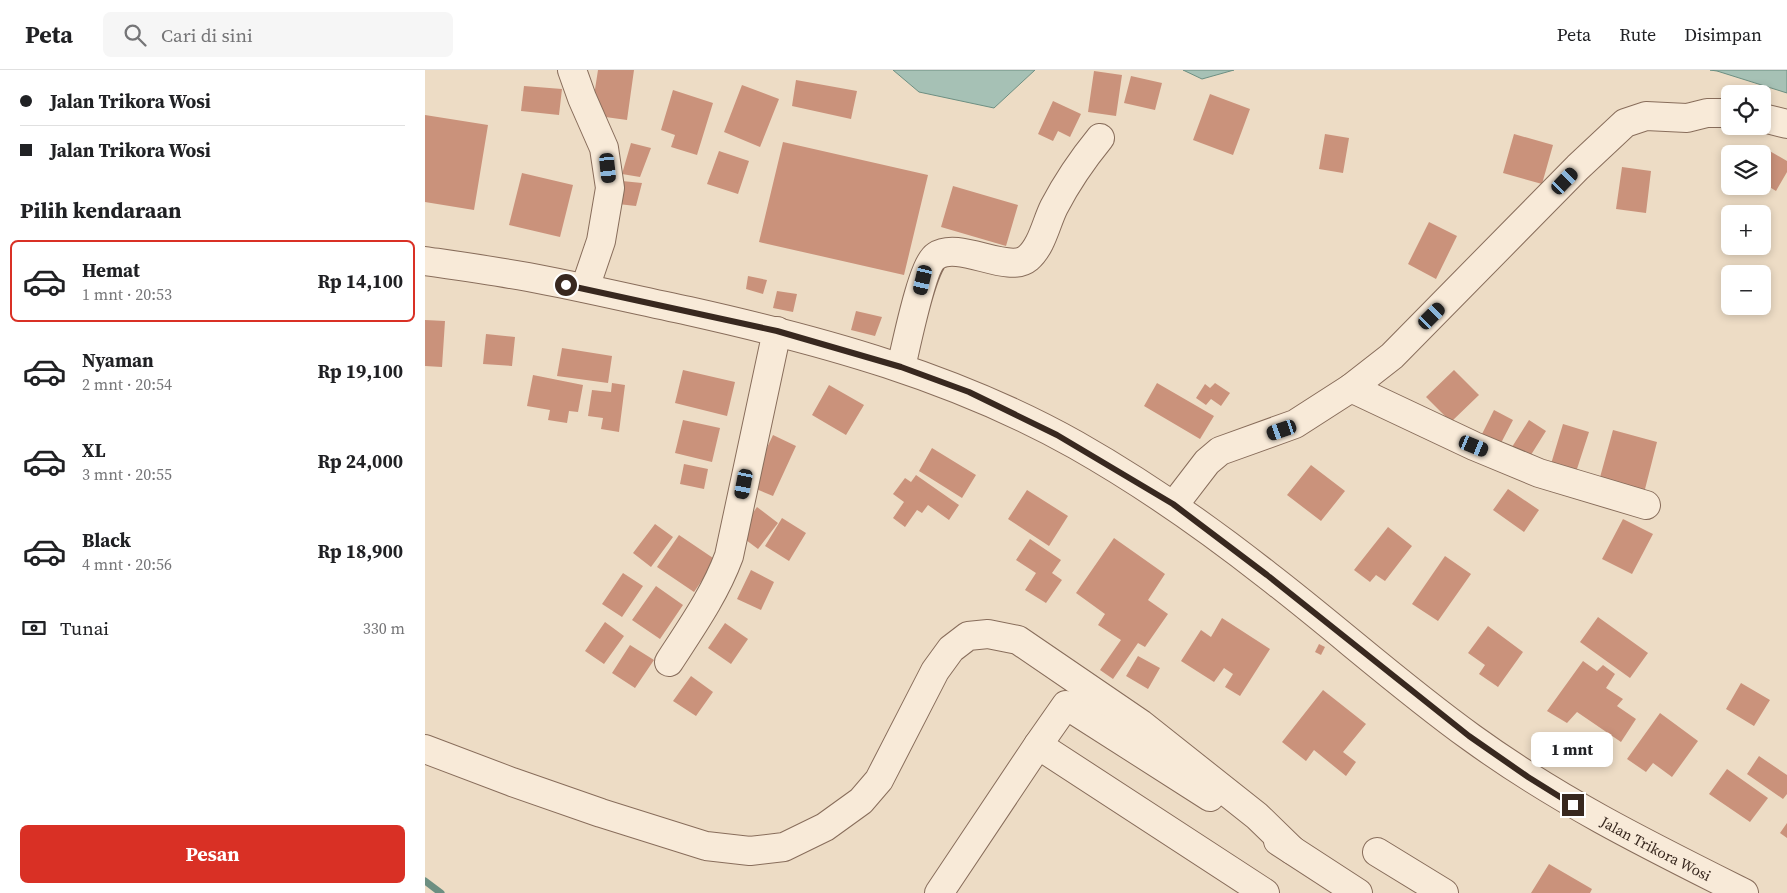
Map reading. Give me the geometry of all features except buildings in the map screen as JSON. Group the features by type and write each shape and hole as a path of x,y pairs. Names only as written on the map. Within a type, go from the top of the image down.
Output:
{"street":[{"path":"572,70 604,148 610,188 601,241 585,288"},
{"path":"1173,504 1207,462 1220,451 1295,424 1351,388 1392,356 1578,167 1625,123 1646,116 1687,118 1707,113 1721,113"},
{"path":"1771,120 1787,124"},
{"path":"901,367 923,280 930,261 940,254 954,252 1013,263 1027,259 1039,243 1053,209 1072,175 1100,138"},
{"name":"Jalan Trikora Wosi","path":"425,261 585,288 777,331 901,367 969,392 1057,435 1173,504 1267,575 1469,736 1528,777 1614,828 1744,893"},
{"path":"669,662 705,606 723,572 729,556 777,331"},
{"path":"1351,388 1474,446 1539,473 1646,505"},
{"path":"425,748 512,782 592,810 706,846 750,851 784,847 825,827 861,801 879,780 935,671 951,649 968,636 988,634 1018,640 1141,724 1257,816 1292,850"},
{"path":"939,893 1066,705 1358,893"},
{"path":"1038,745 1265,893"},
{"path":"1377,852 1444,893"}],"shaded area":[{"path":"893,70 1035,70 994,108 919,92"},
{"path":"1183,70 1234,70 1202,79"},
{"path":"1710,70 1787,70 1787,93 1771,88 1771,85 1762,85"}],"waterway":[{"path":"425,881 441,893"}],"route":[{"path":"566,285 777,331 901,367 969,392 1057,435 1092,454 1173,504 1267,575 1469,736 1528,777 1573,805"}]}
